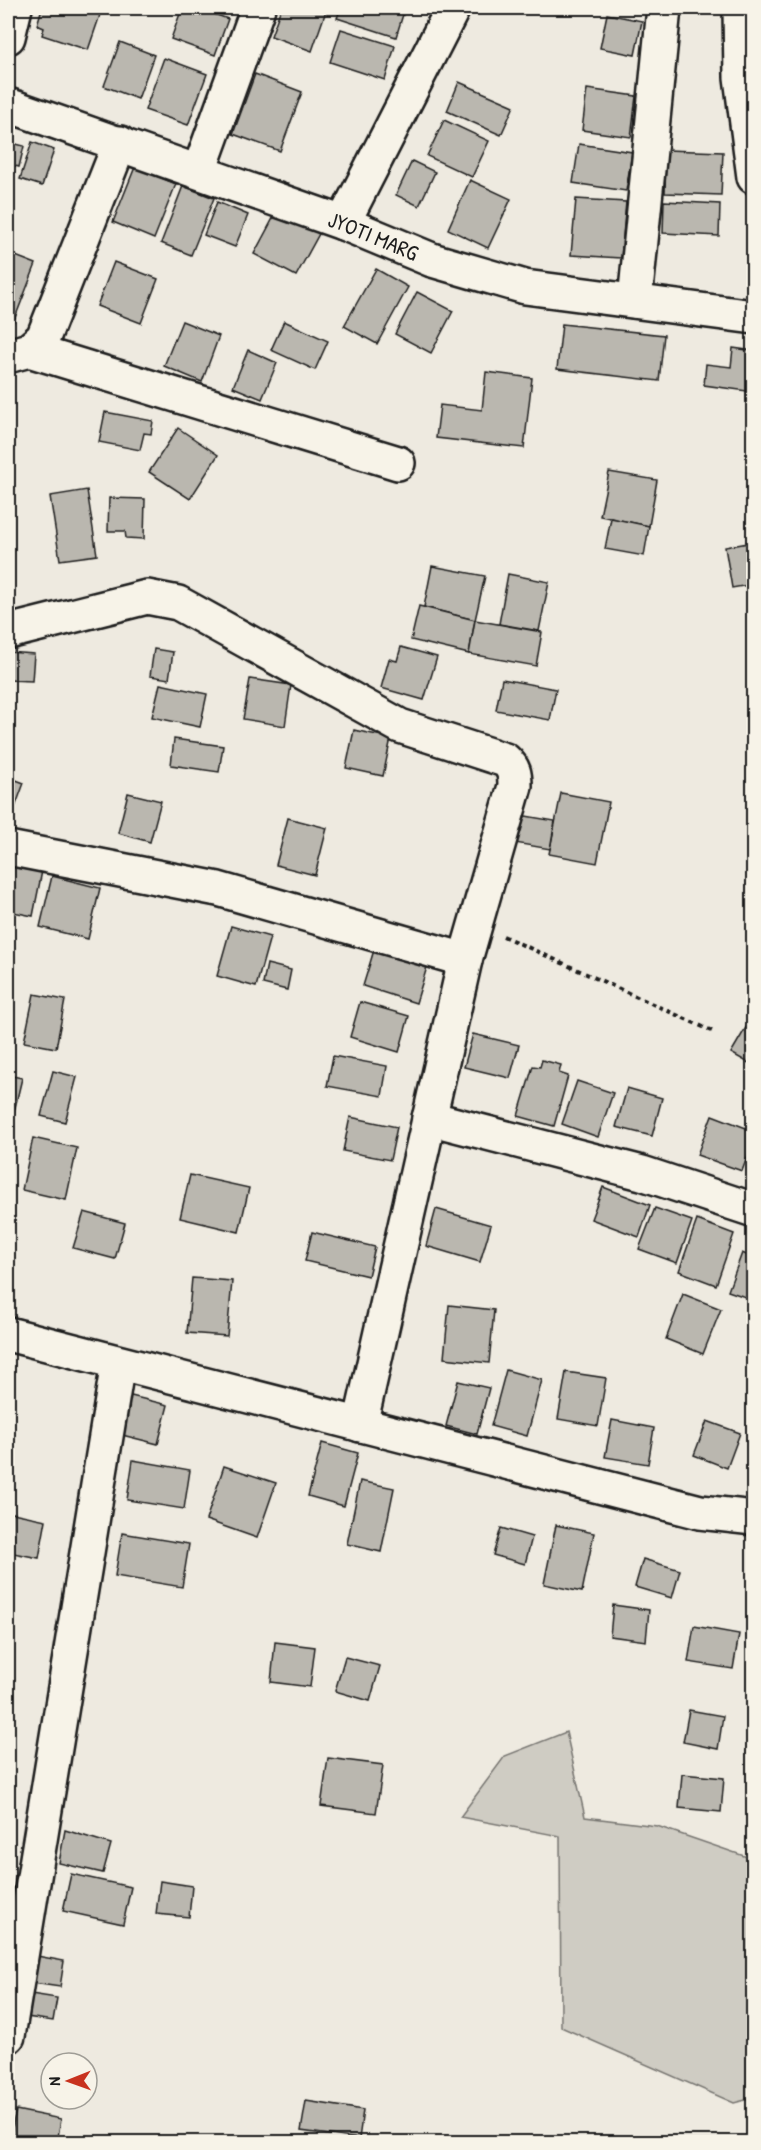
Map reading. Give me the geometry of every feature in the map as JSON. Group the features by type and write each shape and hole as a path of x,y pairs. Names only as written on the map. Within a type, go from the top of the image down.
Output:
{"street":[{"path":"8,37 15,8"},
{"path":"199,171 258,8"},
{"path":"343,223 453,8"},
{"path":"634,301 664,8"},
{"path":"740,8 741,76 753,177"},
{"name":"JYOTI MARG","path":"8,105 343,223 432,260 525,287 753,316"},
{"path":"18,352 43,338 120,143"},
{"path":"18,352 398,463"},
{"path":"8,632 147,597 171,601 400,726 505,760 512,765 515,773 515,786 465,960 360,1425"},
{"path":"8,848 218,889 465,960"},
{"path":"429,1118 642,1173 753,1210"},
{"path":"8,1334 700,1512 753,1518"},
{"path":"8,2036 118,1363"}],"path":[{"path":"475,923 712,1031"}],"shaded area":[{"path":"566,1732 585,1817 657,1826 753,1859 753,2098 734,2103 561,2027 560,1836 460,1817 505,1756"}],"building":[{"path":"42,8 87,8 101,12 88,50 42,35 44,28 37,25"},
{"path":"182,8 197,8 228,19 215,55 171,39"},
{"path":"281,8 327,8 312,51 271,36"},
{"path":"341,8 405,8 396,37 337,18"},
{"path":"607,14 642,21 635,55 600,48"},
{"path":"341,29 395,46 385,80 330,62"},
{"path":"120,42 154,55 138,99 104,86"},
{"path":"164,58 207,74 188,125 145,110"},
{"path":"255,74 302,92 280,151 233,134"},
{"path":"459,82 514,106 501,135 447,111"},
{"path":"587,89 636,96 631,137 582,130"},
{"path":"444,120 489,141 472,177 427,156"},
{"path":"8,142 24,146 19,167 8,164"},
{"path":"32,142 54,150 42,186 20,179"},
{"path":"579,144 632,152 626,191 573,183"},
{"path":"666,150 723,152 721,195 665,193"},
{"path":"412,161 435,172 419,206 396,195"},
{"path":"135,167 176,184 154,239 113,222"},
{"path":"470,180 511,199 488,248 448,229"},
{"path":"183,186 214,198 191,255 161,243"},
{"path":"576,199 626,202 621,258 571,255"},
{"path":"664,201 720,204 719,236 663,233"},
{"path":"217,202 248,215 235,247 204,235"},
{"path":"278,209 320,232 296,276 254,254"},
{"path":"8,253 36,264 13,323 8,321"},
{"path":"114,262 158,279 141,323 97,306"},
{"path":"376,269 408,287 377,344 344,326"},
{"path":"417,292 453,311 431,353 395,334"},
{"path":"182,321 219,336 202,382 164,366"},
{"path":"284,321 328,341 315,370 271,350"},
{"path":"562,324 664,335 659,381 557,369"},
{"path":"733,348 754,351 754,392 704,385 706,364 731,367"},
{"path":"248,350 277,363 262,399 233,387"},
{"path":"486,372 532,378 524,448 436,438 440,405 482,410"},
{"path":"105,412 153,421 151,434 144,433 140,450 99,442"},
{"path":"178,428 218,455 190,499 149,472"},
{"path":"609,472 657,480 649,526 600,516"},
{"path":"87,490 97,555 60,560 50,496"},
{"path":"109,498 145,499 144,539 126,538 125,531 108,531"},
{"path":"611,518 649,526 644,556 605,549"},
{"path":"754,542 754,584 732,588 725,547"},
{"path":"432,566 485,576 475,620 424,607"},
{"path":"508,574 549,582 539,631 499,624"},
{"path":"419,606 475,620 469,654 411,640"},
{"path":"475,620 542,632 536,666 469,654"},
{"path":"401,647 437,657 424,700 381,688 389,659 397,661"},
{"path":"154,649 173,652 169,679 150,676"},
{"path":"8,652 34,654 32,681 8,680"},
{"path":"250,679 291,685 285,726 243,719"},
{"path":"502,679 556,689 550,720 496,710"},
{"path":"160,684 207,694 200,727 152,717"},
{"path":"354,730 391,738 383,776 346,768"},
{"path":"174,739 223,746 219,772 171,765"},
{"path":"8,777 24,783 10,821 8,820"},
{"path":"128,793 161,801 150,842 118,833"},
{"path":"561,793 609,802 597,863 549,854"},
{"path":"514,814 555,821 550,849 509,842"},
{"path":"288,818 327,828 315,875 276,865"},
{"path":"8,864 42,871 33,916 8,911"},
{"path":"52,876 100,888 88,939 40,927"},
{"path":"231,926 270,937 256,987 217,976"},
{"path":"374,950 427,967 416,1003 363,986"},
{"path":"267,964 291,970 287,990 263,984"},
{"path":"34,994 65,1000 56,1048 24,1042"},
{"path":"360,1002 409,1016 399,1052 350,1037"},
{"path":"754,1014 754,1066 731,1053"},
{"path":"473,1034 519,1045 510,1078 464,1067"},
{"path":"333,1056 387,1066 382,1096 327,1086"},
{"path":"542,1060 561,1065 559,1073 568,1076 554,1126 518,1116 533,1066 540,1067"},
{"path":"53,1071 77,1077 65,1122 41,1116"},
{"path":"8,1075 22,1078 13,1116 8,1115"},
{"path":"577,1081 613,1093 598,1137 562,1124"},
{"path":"627,1088 662,1098 652,1136 616,1127"},
{"path":"712,1115 754,1131 754,1139 742,1171 697,1155"},
{"path":"350,1117 397,1127 390,1160 343,1151"},
{"path":"33,1138 77,1148 66,1200 22,1190"},
{"path":"190,1175 249,1188 239,1232 180,1218"},
{"path":"603,1187 650,1205 639,1237 591,1219"},
{"path":"655,1208 692,1221 677,1263 639,1249"},
{"path":"436,1209 491,1225 480,1262 426,1246"},
{"path":"84,1212 125,1223 115,1259 73,1248"},
{"path":"697,1220 734,1234 716,1285 679,1271"},
{"path":"312,1232 375,1247 368,1276 305,1261"},
{"path":"742,1253 754,1258 754,1300 728,1291"},
{"path":"192,1278 232,1281 227,1336 187,1333"},
{"path":"683,1294 721,1309 703,1354 666,1339"},
{"path":"449,1305 494,1310 489,1363 444,1358"},
{"path":"506,1370 542,1380 527,1436 491,1426"},
{"path":"566,1372 606,1378 598,1426 558,1419"},
{"path":"458,1381 489,1388 477,1434 446,1426"},
{"path":"123,1394 168,1405 158,1444 114,1433"},
{"path":"612,1420 654,1428 648,1464 605,1457"},
{"path":"707,1421 740,1433 727,1468 694,1455"},
{"path":"322,1443 358,1453 344,1506 308,1496"},
{"path":"133,1460 190,1470 184,1509 127,1500"},
{"path":"224,1466 276,1483 257,1538 206,1520"},
{"path":"360,1481 394,1488 381,1552 347,1544"},
{"path":"8,1512 46,1520 39,1558 8,1552"},
{"path":"556,1525 594,1533 582,1592 544,1584"},
{"path":"501,1528 532,1537 525,1564 493,1555"},
{"path":"122,1533 189,1544 182,1587 115,1576"},
{"path":"643,1559 680,1570 672,1598 635,1587"},
{"path":"613,1605 649,1610 646,1641 610,1636"},
{"path":"694,1626 739,1634 733,1669 688,1662"},
{"path":"275,1642 315,1647 310,1687 271,1682"},
{"path":"345,1657 380,1666 370,1701 335,1691"},
{"path":"689,1710 723,1716 718,1749 683,1742"},
{"path":"328,1758 383,1765 376,1813 321,1806"},
{"path":"682,1774 724,1778 721,1812 679,1808"},
{"path":"65,1830 111,1844 103,1873 59,1863"},
{"path":"71,1874 131,1887 123,1924 63,1911"},
{"path":"160,1881 192,1886 189,1917 156,1914"},
{"path":"37,1956 64,1961 60,1987 33,1983"},
{"path":"31,1994 57,1998 53,2021 27,2017"},
{"path":"306,2101 363,2110 359,2139 301,2131"},
{"path":"16,2110 61,2119 57,2142 9,2142"}]}
